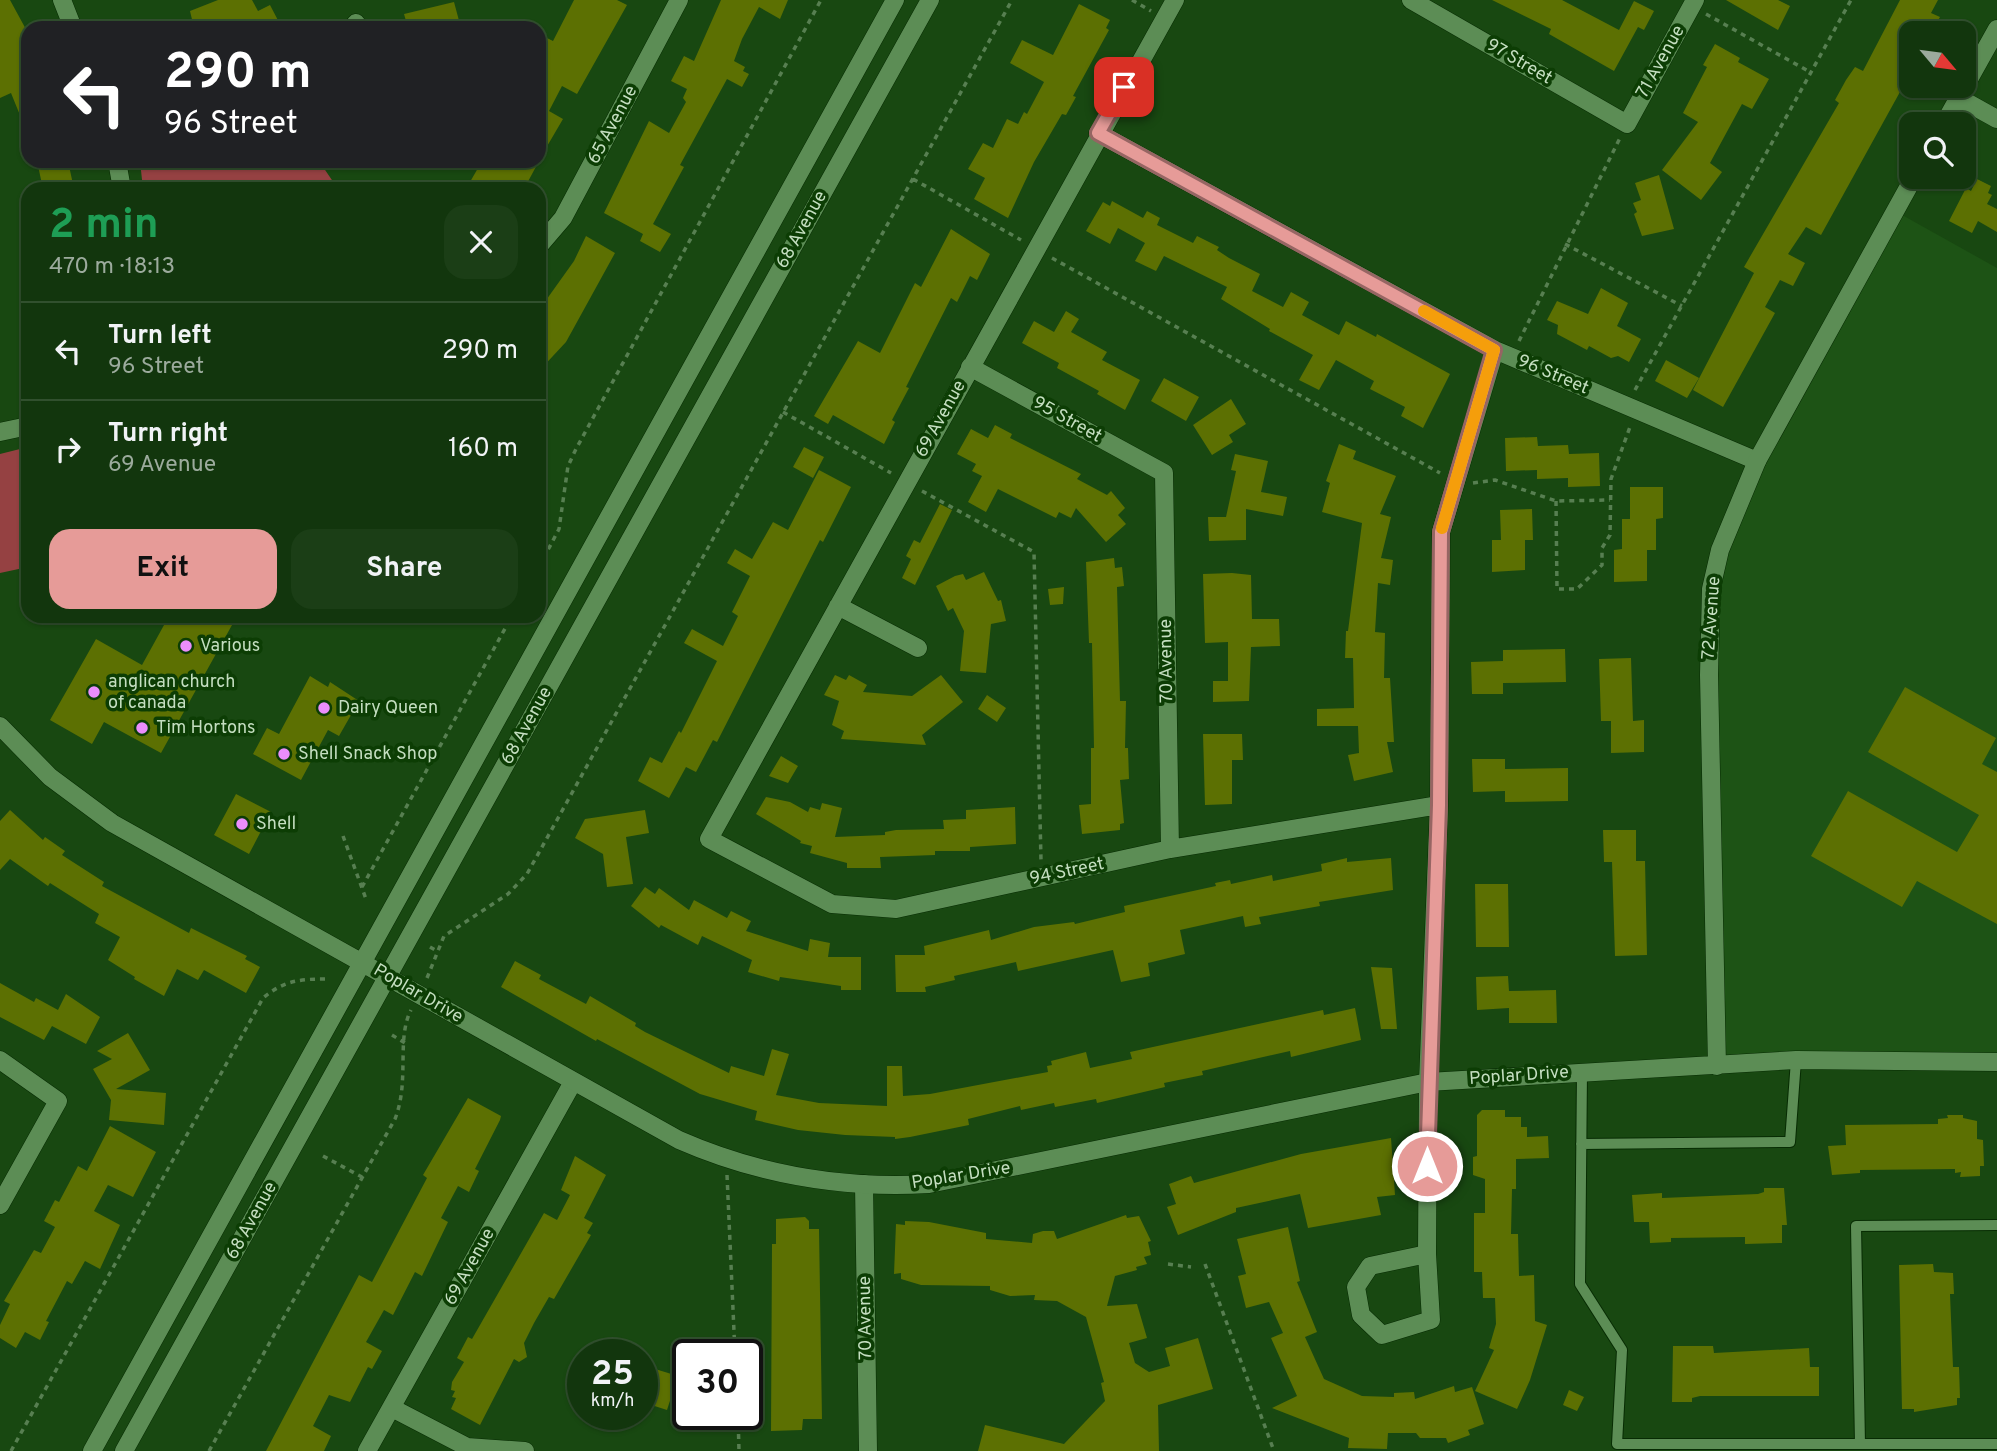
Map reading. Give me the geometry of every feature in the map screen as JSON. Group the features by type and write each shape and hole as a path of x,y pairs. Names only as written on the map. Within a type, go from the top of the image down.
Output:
{"street":[{"path":"62,0 70,21"},
{"name":"65 Avenue","path":"546,238 564,218 679,0"},
{"name":"68 Avenue","path":"92,1451 895,0"},
{"name":"68 Avenue","path":"124,1451 930,0"},
{"name":"69 Avenue","path":"709,839 1098,133 1175,0"},
{"name":"97 Street","path":"1411,0 1627,124"},
{"name":"71 Avenue","path":"1627,124 1694,3"},
{"path":"1976,67 1997,29"},
{"path":"1951,112 1959,98 1997,119"},
{"name":"96 Street","path":"1098,133 1494,350 1757,461"},
{"name":"72 Avenue","path":"1717,1066 1708,664 1711,589 1720,550 1757,461 1907,189"},
{"path":"1427,1254 1370,1266 1356,1287 1361,1315 1382,1335 1431,1320 1427,1254 1428,1082 1439,805 1441,532 1494,350"},
{"name":"95 Street","path":"970,367 1164,473"},
{"path":"0,432 21,428"},
{"name":"70 Avenue","path":"1164,473 1170,849"},
{"path":"838,606 918,648"},
{"name":"Poplar Drive","path":"0,726 23,753 78,801 363,963 679,1140 726,1159 794,1177 900,1185 960,1179 1428,1082 1796,1060 1997,1062"},
{"name":"94 Street","path":"709,839 832,904 896,909 1170,849 1439,805"},
{"path":"0,1060 58,1101 0,1205"},
{"name":"69 Avenue","path":"367,1451 573,1082"},
{"name":"70 Avenue","path":"864,1184 868,1451"},
{"path":"391,1408 467,1447 524,1451"}],"lane":[{"path":"1581,1144 1790,1142 1796,1060"},
{"path":"1582,1072 1580,1284 1622,1350 1617,1444 1997,1444"},
{"path":"1860,1444 1856,1226 1997,1225"}],"path":[{"path":"546,553 559,529 568,466 576,449 821,0"},
{"path":"430,972 437,951 452,929 508,894 527,874 1012,0"},
{"path":"1556,501 1558,589 1577,589 1602,565 1602,548 1610,535 1610,500 1616,459 1630,428 1626,406 1851,0"},
{"path":"1694,3 1810,72"},
{"path":"1512,357 1565,244 1627,124"},
{"path":"913,179 1456,482 1495,480 1556,501 1610,500"},
{"path":"1565,244 1682,306"},
{"path":"783,412 1034,552 1036,747 1042,877"},
{"path":"362,887 508,623"},
{"path":"343,836 366,899"},
{"path":"430,947 437,951"},
{"path":"11,1451 262,998 294,979 325,979"},
{"path":"209,1451 395,1119 404,1096 405,1026"},
{"path":"392,1035 405,1043"},
{"path":"323,1156 362,1177"},
{"path":"726,1159 734,1339"},
{"path":"1168,1264 1191,1267"},
{"path":"1205,1264 1273,1451"},
{"path":"738,1430 739,1451"}],"shaded area":[{"path":"141,168 324,168 333,182 142,182"},
{"path":"1895,211 1997,268 1997,1062 1717,1066 1709,675 1720,550"},
{"path":"21,449 21,568 0,573 0,454"}],"building":[{"path":"0,0 10,0 21,21 21,118 11,93 0,98"},
{"path":"218,0 252,0 258,11 270,5 278,21 192,21 190,11"},
{"path":"574,0 617,0 627,5 577,94 562,86 549,111 563,119 546,148 546,40 553,41"},
{"path":"721,0 788,0 780,19 759,7 742,39 734,61 745,67 743,71 749,74 742,87 727,79 680,165 684,167 653,224 671,234 660,252 640,241 643,234 604,213 649,121 669,133 686,102 683,98 687,89 671,81 684,56 694,61"},
{"path":"1492,0 1562,0 1619,30 1634,1 1654,11 1644,30 1638,27 1614,71 1549,34 1551,29"},
{"path":"1726,0 1778,0 1790,6 1778,30"},
{"path":"1900,0 1938,0 1931,13 1940,17 1938,21 1899,21 1899,94 1821,235 1806,227 1788,254 1805,263 1793,286 1780,280 1765,307 1775,313 1723,407 1693,390 1754,273 1744,267 1839,103 1835,100 1846,80 1855,67 1863,71"},
{"path":"454,2 459,21 406,21 404,14"},
{"path":"1079,4 1110,20 1106,28 1109,30 1073,96 1076,97 1066,115 1062,114 1034,162 1008,218 974,199 985,178 968,169 983,143 993,148 1007,119 1018,124 1024,112 1027,114 1044,82 1010,63 1022,40 1053,55"},
{"path":"1715,44 1740,58 1738,62 1769,79 1752,109 1742,104 1710,163 1722,172 1701,200 1662,170 1698,122 1683,113 1707,67 1703,65"},
{"path":"38,168 70,168 72,182 42,182"},
{"path":"478,168 535,168 528,182 470,182"},
{"path":"1659,175 1674,229 1642,236 1634,214 1637,212 1633,203 1641,200 1635,183"},
{"path":"1977,179 1991,186 1988,193 1992,195 1987,204 1997,209 1997,232 1978,221 1972,233 1949,221 1965,189 1976,189"},
{"path":"1112,201 1143,218 1147,211 1160,218 1157,225 1193,243 1197,236 1219,247 1217,250 1229,258 1260,274 1252,291 1283,307 1291,292 1309,302 1302,315 1339,335 1346,321 1376,337 1377,334 1450,374 1423,428 1401,416 1405,407 1370,389 1374,381 1336,360 1319,390 1299,380 1313,355 1269,331 1270,329 1221,299 1227,287 1164,256 1156,271 1135,261 1145,243 1118,228 1110,244 1086,231 1103,202 1110,206"},
{"path":"951,229 990,254 977,280 970,276 957,302 951,298 906,387 909,388 892,420 895,422 884,444 833,415 828,424 814,416 858,341 880,353 915,283 921,287"},
{"path":"586,236 615,253 566,342 546,363 546,300 574,261"},
{"path":"1601,288 1628,303 1617,326 1641,339 1629,362 1618,356 1611,358 1589,346 1587,350 1557,334 1558,325 1547,320 1557,301 1588,314"},
{"path":"1066,311 1079,319 1071,332 1107,352 1102,360 1140,380 1125,410 1097,394 1099,391 1057,368 1059,363 1022,343 1034,321 1054,332"},
{"path":"1666,360 1699,378 1687,398 1655,381"},
{"path":"1164,378 1199,397 1186,421 1151,401"},
{"path":"1231,399 1246,424 1229,435 1233,442 1212,455 1193,425"},
{"path":"995,425 1012,434 1010,438 1081,474 1077,479 1107,495 1111,491 1125,508 1118,515 1126,524 1106,542 1076,508 1071,518 1059,512 1056,518 998,489 986,512 968,502 982,476 972,471 976,464 957,454 971,429 988,438"},
{"path":"1537,437 1538,446 1568,445 1569,454 1599,453 1600,486 1568,487 1568,478 1537,479 1537,470 1506,471 1505,438"},
{"path":"1339,444 1356,451 1353,459 1396,476 1380,514 1391,517 1381,558 1393,560 1390,585 1378,583 1375,632 1385,633 1384,678 1390,678 1394,742 1387,742 1393,772 1354,781 1348,755 1359,753 1358,726 1317,726 1317,709 1354,708 1353,658 1345,658 1346,631 1362,523 1322,512 1330,483 1326,481"},
{"path":"804,447 824,457 813,478 793,467"},
{"path":"1235,454 1268,461 1261,492 1287,497 1283,516 1246,509 1246,540 1209,541 1208,517 1226,517 1236,471 1231,470"},
{"path":"819,470 851,487 823,542 820,540 717,742 713,740 696,772 686,767 669,798 638,781 650,757 662,763 679,731 681,733 717,661 684,643 692,629 723,646 738,616 732,612 750,576 727,563 735,549 752,559 773,522 788,530"},
{"path":"1630,487 1663,487 1663,518 1656,519 1656,550 1647,550 1647,581 1614,582 1614,550 1622,549 1622,519 1630,519"},
{"path":"940,504 952,510 915,585 902,578 911,559 906,556 914,540 920,543"},
{"path":"1532,509 1533,540 1525,540 1525,570 1492,572 1492,540 1501,540 1500,510"},
{"path":"1114,558 1115,568 1122,567 1124,586 1117,587 1120,701 1126,701 1125,748 1128,748 1129,779 1120,780 1124,823 1120,824 1120,830 1082,834 1079,805 1091,804 1091,748 1094,748 1092,643 1089,643 1086,562"},
{"path":"984,572 998,601 1001,600 1006,621 991,624 986,673 960,671 964,631 953,608 948,611 936,586 955,576 963,574 966,580"},
{"path":"1203,574 1251,575 1252,619 1279,619 1280,646 1251,647 1249,701 1213,702 1213,681 1228,681 1228,642 1205,643"},
{"path":"1064,587 1063,604 1050,605 1048,589"},
{"path":"165,623 233,623 161,753 104,722 92,744 50,720 96,639 142,665"},
{"path":"1565,649 1566,682 1503,683 1503,694 1472,694 1471,662 1503,661 1503,650"},
{"path":"1631,658 1633,721 1644,720 1644,752 1611,753 1611,721 1601,721 1599,659"},
{"path":"835,675 846,680 849,675 867,685 863,692 912,696 941,675 963,702 922,735 926,745 841,739 844,731 832,725 839,701 824,695"},
{"path":"310,676 328,687 330,682 359,701 339,736 328,730 301,780 253,754 267,728 279,734"},
{"path":"1905,687 1996,738 1982,764 1997,772 1997,924 1917,881 1902,907 1811,856 1848,791 1957,852 1979,815 1868,752"},
{"path":"987,695 1006,708 997,722 978,709"},
{"path":"1203,734 1242,734 1243,760 1232,760 1232,804 1205,805"},
{"path":"781,756 798,766 788,783 769,776"},
{"path":"1472,759 1505,759 1505,769 1568,768 1568,801 1505,802 1505,791 1473,792"},
{"name":"Shell","path":"236,794 271,812 249,854 214,835"},
{"path":"766,797 790,802 808,812 810,807 820,810 822,803 842,808 835,837 885,835 885,832 896,830 944,829 943,820 966,819 966,810 1015,807 1016,844 970,847 970,851 935,851 935,855 880,857 881,868 847,868 847,863 810,853 812,846 800,843 801,841 756,814"},
{"path":"10,810 43,840 45,837 65,851 62,855 104,882 102,886 189,933 191,928 247,956 245,959 260,967 246,993 204,970 198,980 177,969 164,996 108,960 120,937 95,923 99,914 50,883 48,886 10,859 0,870 0,821"},
{"path":"645,810 649,833 626,837 633,884 607,887 603,854 575,838 585,819"},
{"path":"1603,830 1636,830 1636,861 1645,861 1647,955 1615,956 1612,862 1604,862"},
{"path":"1347,858 1347,862 1391,858 1393,890 1319,902 1320,906 1259,917 1261,924 1245,927 1243,916 1180,930 1185,954 1148,963 1150,976 1121,982 1113,950 1018,971 1016,962 954,976 955,980 925,987 926,992 896,992 895,955 925,955 924,946 989,930 991,940 1034,927 1075,924 1125,912 1124,906 1216,886 1215,883 1230,880 1231,884 1272,875 1273,881 1322,871 1321,864"},
{"path":"1475,884 1508,884 1509,947 1476,947"},
{"path":"645,887 655,894 659,888 689,910 694,900 727,918 731,911 751,921 746,931 808,951 810,939 830,943 828,957 861,957 861,990 841,990 841,986 780,977 779,981 748,972 752,960 702,936 698,945 661,925 659,928 631,906"},
{"path":"515,961 541,975 539,979 586,1004 590,996 636,1023 635,1026 645,1032 729,1073 731,1066 764,1076 772,1049 789,1054 776,1095 819,1103 887,1106 887,1066 902,1066 903,1096 930,1094 1048,1072 1047,1066 1052,1065 1051,1061 1086,1052 1090,1068 1132,1059 1130,1052 1323,1010 1324,1015 1355,1008 1361,1040 1291,1057 1290,1051 1202,1071 1203,1075 1164,1083 1165,1087 1097,1103 1096,1099 1055,1107 1054,1103 1021,1110 1020,1106 968,1119 969,1125 895,1139 845,1135 798,1130 755,1120 757,1111 700,1094 597,1039 596,1041 501,987"},
{"path":"1371,967 1392,968 1397,1029 1381,1029"},
{"path":"1508,976 1509,991 1556,990 1557,1023 1509,1023 1509,1008 1477,1010 1476,977"},
{"path":"0,983 34,1002 36,998 58,1010 66,994 100,1017 86,1044 52,1026 44,1040 0,1017"},
{"path":"128,1033 150,1070 116,1089 166,1093 164,1125 109,1120 111,1100 93,1069 112,1059 97,1051"},
{"path":"468,1098 501,1116 500,1120 475,1169 479,1171 469,1192 458,1186 441,1218 448,1222 422,1276 415,1272 393,1315 384,1310 366,1342 382,1351 372,1369 368,1367 350,1402 329,1395 313,1426 331,1436 324,1451 266,1451 359,1275 372,1282 427,1178 423,1175"},
{"path":"1482,1110 1505,1110 1505,1117 1521,1117 1521,1127 1527,1127 1527,1137 1548,1136 1549,1158 1516,1159 1516,1189 1512,1189 1511,1234 1518,1234 1519,1276 1534,1275 1535,1321 1547,1325 1530,1380 1517,1409 1475,1391 1494,1350 1489,1348 1496,1324 1495,1298 1483,1298 1482,1272 1474,1272 1474,1213 1485,1213 1485,1179 1473,1175 1473,1157 1477,1156 1477,1115"},
{"path":"1947,1115 1963,1115 1963,1118 1977,1121 1977,1139 1983,1140 1984,1166 1980,1166 1980,1176 1960,1177 1961,1172 1955,1173 1955,1169 1860,1170 1860,1173 1832,1175 1828,1146 1846,1145 1845,1125 1938,1124 1938,1119 1948,1118"},
{"path":"110,1126 156,1152 133,1197 108,1185 94,1211 120,1225 100,1269 85,1261 72,1284 67,1281 46,1321 49,1322 40,1340 25,1332 16,1348 0,1338 0,1325 10,1304 4,1301 34,1250 41,1253 55,1227 44,1221 55,1200 59,1202 78,1166 87,1171"},
{"path":"1391,1138 1395,1195 1377,1197 1381,1215 1308,1228 1300,1194 1236,1208 1236,1212 1178,1235 1167,1207 1176,1204 1169,1184 1191,1176 1194,1183 1301,1154"},
{"path":"575,1156 606,1175 584,1218 593,1223 587,1233 591,1235 554,1299 549,1297 534,1323 524,1343 527,1357 519,1362 514,1359 480,1425 451,1409 456,1398 452,1397 455,1391 451,1390 452,1382 464,1362 457,1358 468,1337 472,1339 544,1213 557,1220 570,1195 561,1190"},
{"path":"1764,1188 1784,1188 1787,1225 1782,1225 1782,1243 1745,1244 1745,1237 1671,1238 1671,1242 1650,1243 1649,1222 1634,1222 1632,1195 1662,1193 1662,1198 1758,1194 1764,1192"},
{"path":"1126,1215 1127,1218 1139,1216 1151,1241 1148,1242 1151,1255 1144,1257 1147,1264 1136,1267 1137,1270 1115,1276 1107,1306 1137,1304 1147,1338 1129,1343 1135,1363 1149,1372 1170,1366 1165,1348 1198,1338 1213,1389 1158,1405 1159,1451 978,1451 985,1425 1064,1444 1105,1401 1101,1383 1104,1382 1086,1317 1057,1301 1034,1300 1035,1295 1010,1296 990,1290 990,1286 921,1285 901,1279 901,1273 894,1274 896,1224 905,1225 905,1221 929,1222 986,1233 986,1239 1032,1243 1033,1234 1043,1231 1054,1231 1057,1239"},
{"path":"805,1217 809,1221 809,1229 819,1229 822,1419 803,1419 802,1430 771,1431 772,1244 776,1244 776,1219"},
{"path":"1288,1227 1300,1281 1297,1282 1317,1332 1305,1337 1324,1379 1362,1396 1394,1397 1394,1393 1414,1392 1415,1399 1454,1386 1455,1392 1472,1387 1484,1424 1468,1430 1470,1435 1448,1443 1446,1438 1420,1438 1416,1433 1388,1433 1387,1449 1348,1448 1349,1438 1272,1408 1297,1396 1271,1338 1283,1333 1269,1302 1246,1308 1238,1276 1246,1274 1237,1239"},
{"path":"1933,1264 1934,1272 1953,1273 1954,1294 1950,1294 1953,1367 1959,1367 1960,1398 1957,1398 1957,1405 1914,1412 1914,1409 1902,1409 1899,1265"},
{"path":"1673,1346 1713,1346 1714,1353 1809,1348 1810,1367 1819,1367 1819,1396 1700,1396 1692,1398 1692,1402 1672,1402"},
{"path":"658,1370 672,1374 672,1395 667,1410 658,1407"},
{"path":"1569,1390 1584,1397 1577,1411 1563,1405"}],"slow traffic":[{"path":"1424,311 1494,350 1442,528"}],"place":[{"name":"Various","path":"186,646"},
{"name":"anglican church of canada","path":"94,692"},
{"name":"Dairy Queen","path":"324,708"},
{"name":"Tim Hortons","path":"142,728"},
{"name":"Shell Snack Shop","path":"284,754"},
{"name":"Shell","path":"242,824"}],"route":[{"path":"1124,87 1098,133 1494,350 1441,532 1439,805 1427,1166"}]}
